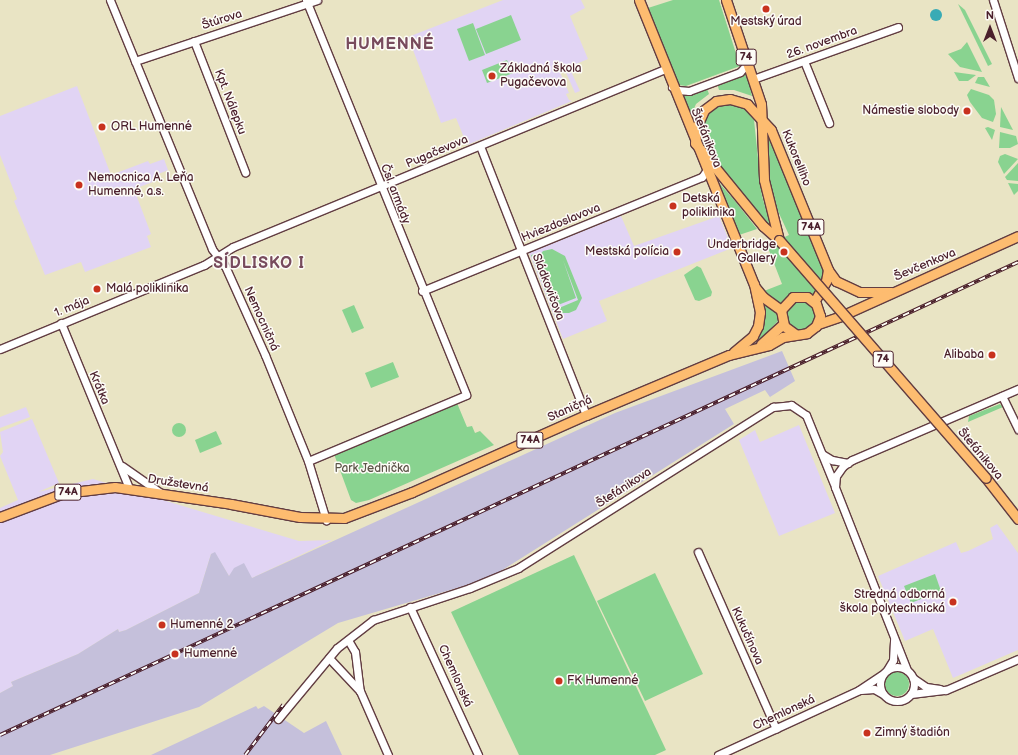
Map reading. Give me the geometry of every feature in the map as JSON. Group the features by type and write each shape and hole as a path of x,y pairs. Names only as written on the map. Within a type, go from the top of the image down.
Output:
{"main road":[{"name":"Štefánikova","path":"639,0 706,171 754,284"},
{"name":"Kukorelliho","path":"726,0 761,104 761,116 771,130 828,270"},
{"path":"695,143 697,126 704,110 716,101 739,101 747,104 761,116"},
{"name":"74","path":"761,116 764,180 779,240"},
{"name":"74","path":"695,143 763,226 779,240"},
{"name":"Ševčenkova","path":"818,324 841,316 891,292 1018,236"},
{"name":"Štefánikova","path":"779,240 986,478 1018,519"},
{"path":"828,270 836,281 846,287 860,292 891,292"},
{"path":"818,324 816,305 826,281 828,270"},
{"name":"74A","path":"754,284 763,297 781,310"},
{"name":"74A","path":"729,355 747,342 758,326 760,312 754,284"},
{"path":"795,334 782,324 781,310 788,300 796,296 807,297 816,305 841,316"},
{"name":"74A","path":"754,349 782,324"},
{"name":"74A","path":"754,349 795,334 807,333 818,324"},
{"name":"Staničná","path":"354,515 412,492 586,415 729,355 754,349"},
{"name":"Družstevná","path":"0,517 64,493 100,488 129,488 284,515 326,520 354,515"}],"street":[{"name":"Nemocničná","path":"110,0 218,256 225,266 247,312 308,461 326,520"},
{"name":"Štúrova","path":"135,61 307,2 317,0"},
{"path":"993,0 998,23 1018,78"},
{"name":"Čsl. armády","path":"307,2 422,291 466,395 308,461"},
{"name":"26. novembra","path":"753,79 898,27"},
{"name":"Kpt. Nálepku","path":"194,41 245,172"},
{"path":"804,61 829,123"},
{"path":"672,86 678,90 689,90 740,72 748,63"},
{"name":"Pugačevova","path":"218,256 233,247 665,69"},
{"name":"Sládkovičova","path":"480,146 586,415"},
{"name":"Hviezdoslavova","path":"422,291 702,177 706,171"},
{"name":"1. mája","path":"0,349 204,265 218,256"},
{"name":"Krátka","path":"61,323 129,488"},
{"name":"Štefánikova","path":"834,484 838,472 848,462 1018,390"},
{"path":"1002,396 1018,429"},
{"name":"Štefánikova","path":"278,719 329,658 348,640 373,620 470,588 518,568 779,405 791,405 806,415 907,670"},
{"path":"822,454 832,460 848,462"},
{"path":"117,461 161,493"},
{"name":"Kukučínova","path":"698,552 776,729"},
{"name":"Chemlonská","path":"410,607 478,755"},
{"name":"Štefánikova","path":"885,672 893,660 894,636"},
{"path":"348,640 355,652 360,691 388,755"},
{"path":"329,658 360,691"},
{"path":"946,690 926,687 913,678 907,670 896,667 885,672 880,684 883,694 898,701 911,694 946,690 1018,659"},
{"name":"Chemlonská","path":"718,755 859,690 885,672"},
{"path":"911,694 913,678"},
{"name":"Chemlonská","path":"859,690 874,689 883,694"}],"shaded area":[{"name":"Základná škola Pugačevova","path":"503,0 581,0 585,8 570,16 588,59 569,67 580,91 575,93 564,68 559,70 569,93 566,94 569,100 572,101 467,145 456,118 441,123 408,37"},
{"name":"Nemocnica A. Leňa Humenné, a.s.","path":"77,86 111,175 148,161 150,164 164,159 168,170 156,175 158,180 134,189 151,234 147,236 151,247 85,272 81,262 45,275 14,201 17,199 0,155 0,116"},
{"path":"621,216 634,246 719,216 732,248 599,301 607,321 563,339 529,253"},
{"path":"782,351 795,381 770,397 772,400 765,390 725,409 734,424 496,574 481,581 338,623 199,707 50,755 0,755 0,693 13,686 11,682 78,654 118,629 119,632 126,630 199,593 211,554 215,552 229,576 234,568 244,563 252,578 615,413"},
{"path":"26,407 30,417 0,428 0,417"},
{"path":"32,419 59,483 38,492 93,479 299,541 332,540 252,578 234,570 229,576 215,553 211,554 199,593 126,630 119,632 118,629 78,654 11,682 13,686 0,693 0,508 18,500 0,456 3,452 0,432"},
{"path":"799,425 835,513 779,536 739,440 755,430 760,442"},
{"name":"Stredná odborná škola polytechnická","path":"997,524 1018,553 1018,650 953,678 933,629 905,641 878,576 956,542 961,553 968,551 993,539 990,528"},
{"path":"256,706 258,709 264,706 304,733 326,721 342,755 151,755"}],"green space":[{"path":"673,0 719,0 740,66 686,86 678,85 648,8"},
{"path":"958,4 965,10 992,64 988,66"},
{"path":"511,15 521,40 486,54 476,29"},
{"path":"473,23 485,55 469,61 457,29"},
{"path":"967,42 982,72 960,67 948,54 961,49"},
{"path":"507,60 513,73 487,83 482,70"},
{"path":"746,70 752,96 734,90 719,90 717,83"},
{"path":"954,72 976,75 968,81 959,81"},
{"path":"978,77 984,77 990,87 975,83"},
{"path":"706,86 709,94 696,104 690,118 682,94"},
{"path":"971,89 989,95 994,100 996,114 993,122 982,118 970,102 967,95"},
{"path":"724,104 743,107 754,120 762,196 772,231 716,163 705,142 703,128 706,115 717,106"},
{"path":"1001,107 1013,130 1000,127"},
{"path":"988,127 995,130 992,140 985,128"},
{"path":"1000,132 1016,136 1018,144 1010,148 999,148"},
{"path":"767,134 824,267 823,280 812,296 781,305 764,291 782,284 765,240 770,244 789,235 777,209 770,186"},
{"path":"1005,154 1018,159 1004,174 998,162 1000,156"},
{"path":"1018,163 1018,181 1007,180 1005,177"},
{"path":"714,177 735,201 757,229 739,235"},
{"path":"1008,183 1018,184 1018,191 1014,195"},
{"path":"552,249 565,256 582,298 576,310 569,313 559,313 561,318 557,320 531,255 535,254 537,259 543,251","holes":["563,260 578,300 559,308 541,269 558,305 576,298"]},
{"path":"697,266 701,268 712,292 711,296 699,301 695,300 684,275"},
{"path":"801,301 807,302 815,310 815,322 807,330 801,331 795,330 787,322 786,316 787,310 795,302"},
{"path":"354,305 364,328 352,333 342,310"},
{"path":"765,305 775,308 778,321 759,341 753,343 764,324"},
{"path":"393,362 399,377 371,388 365,373"},
{"name":"Park Jednička","path":"457,403 467,427 472,426 475,433 480,431 494,445 369,500 356,503 351,500 334,454"},
{"path":"1000,404 1003,407 968,422 969,416"},
{"path":"176,423 182,423 186,427 186,433 182,437 176,437 172,433 172,427"},
{"path":"216,431 222,444 200,453 195,440"},
{"name":"FK Humenné","path":"574,555 666,750 655,755 519,755 451,612"},
{"path":"655,573 703,674 645,701 597,601"},
{"path":"935,574 941,591 911,603 904,586"},
{"path":"897,672 906,675 909,684 906,693 897,696 888,693 885,684 888,675"}],"water":[{"path":"936,9 940,11 942,15 940,19 936,21 932,19 930,15 932,11"}],"railway":[{"path":"0,735 1018,262"},
{"path":"245,755 283,705"}],"place":[{"name":"Mestský úrad","path":"766,9"},
{"name":"Základná škola Pugačevova","path":"492,76"},
{"name":"Námestie slobody","path":"967,111"},
{"name":"ORL Humenné","path":"102,127"},
{"name":"Nemocnica A. Leňa Humenné, a.s.","path":"79,185"},
{"name":"Detská poliklinika","path":"673,206"},
{"name":"Mestská polícia","path":"677,252"},
{"name":"Underbridge Gallery","path":"784,252"},
{"name":"Malá poliklinika","path":"97,289"},
{"name":"Alibaba","path":"992,355"},
{"name":"Stredná odborná škola polytechnická","path":"953,602"},
{"name":"Humenné 2","path":"162,625"},
{"name":"Humenné","path":"175,654"},
{"name":"FK Humenné","path":"559,681"},
{"name":"Zimný štadión","path":"867,733"}],"district":[{"name":"HUMENNÉ","path":"390,45"},
{"name":"SÍDLISKO I","path":"259,264"}]}
